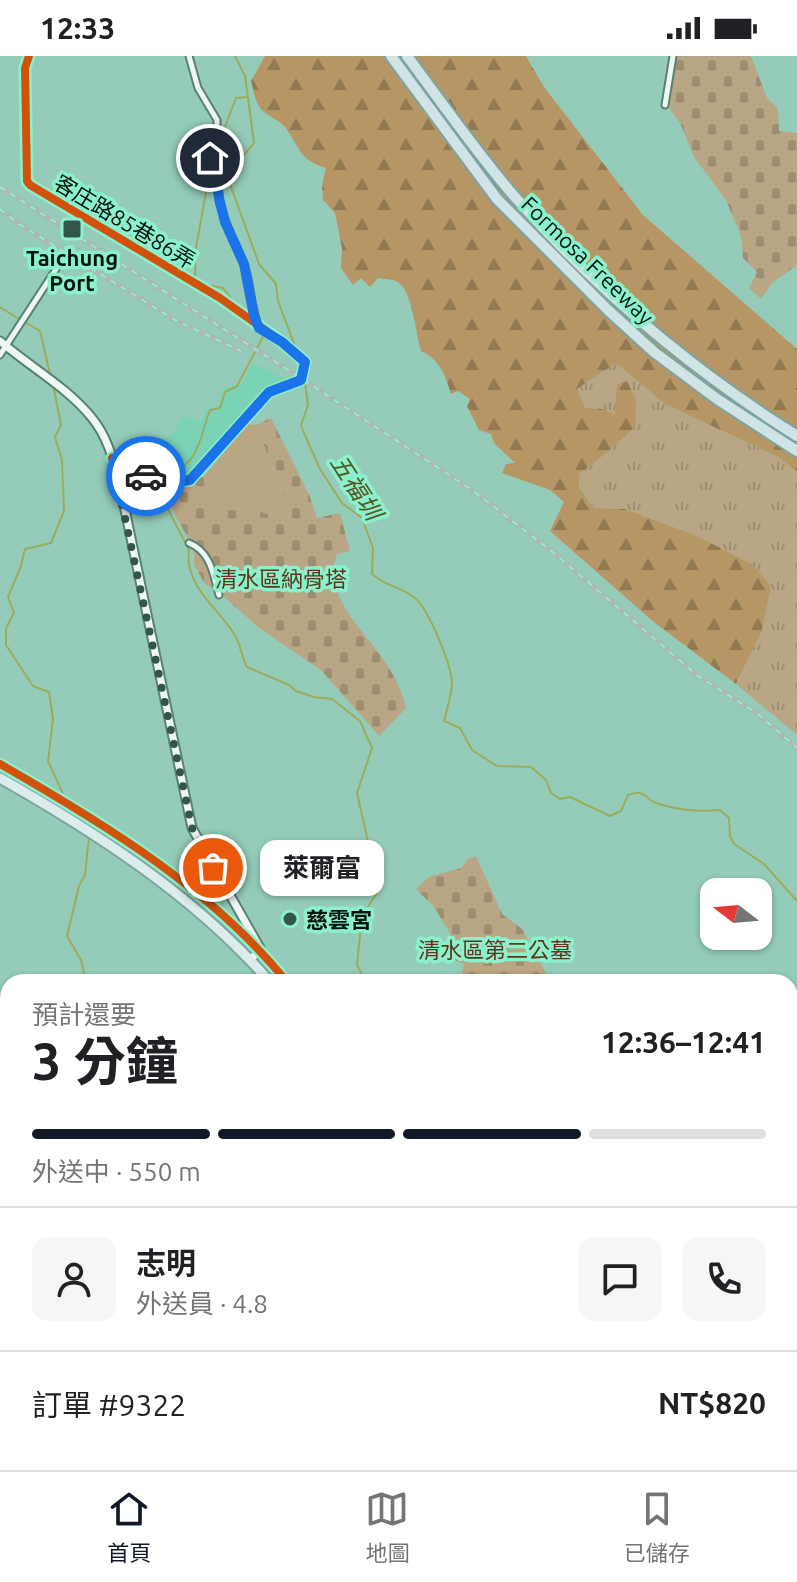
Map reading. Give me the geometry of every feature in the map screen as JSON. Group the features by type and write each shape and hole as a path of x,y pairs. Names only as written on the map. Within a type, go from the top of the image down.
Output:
{"highway":[{"name":"Formosa Freeway","path":"391,56 497,199 597,300 654,352 717,399 797,451"},
{"name":"Formosa Freeway","path":"407,56 514,196 618,302 673,348 797,436"}],"main road":[{"path":"0,764 59,797 157,864 227,918 260,948 281,974"},
{"path":"0,778 50,806 152,877 222,931 263,974"}],"street":[{"name":"客庄路85巷86弄","path":"29,56 25,68 27,181 30,185 213,294 259,328"},
{"path":"112,458 161,484 190,480 269,392 301,380 305,362 282,342 259,328 254,316 244,264 225,222 216,168 210,158 217,135 217,120 198,88 189,56"},
{"path":"665,105 673,56"},
{"path":"0,355 3,344 58,266"},
{"path":"3,344 93,418 104,437 112,458 192,828 260,948 251,960"},
{"path":"189,543 208,557 219,595"}],"shaded area":[{"path":"252,363 289,380 267,388 199,468 183,478 168,479 151,474 119,457 155,447 177,429 181,416 202,420 207,409 218,406 224,388 242,384"}],"green space":[{"path":"265,56 526,56 544,87 643,215 797,349 797,472 778,457 665,404 616,363 577,389 585,408 603,409 615,415 617,384 627,381 636,400 635,427 579,474 579,486 593,508 625,509 695,535 752,564 771,586 761,633 736,684 655,623 550,531 564,502 550,490 502,473 506,464 515,463 494,443 491,434 479,430 467,406 470,399 458,391 451,394 441,368 421,351 410,303 403,287 396,281 378,278 370,287 361,278 353,285 341,268 342,248 335,213 323,200 326,168 306,158 285,127 262,110 256,100 251,81"},
{"path":"676,56 751,56 767,98 778,108 779,131 797,133 797,265 772,283 761,299 749,288 757,272 743,258 741,236 726,200 694,157 680,123 667,105"},
{"path":"616,363 665,404 778,457 797,472 797,735 736,684 761,633 752,564 695,535 625,509 593,508 579,485 579,474 635,427 616,396 616,416 603,410 585,408 577,389"},
{"name":"清水區納骨塔","path":"271,418 310,497 317,518 340,513 350,551 337,554 335,584 348,612 386,663 406,708 379,736 322,671 258,627 205,584 194,565 194,548 176,517 164,487 181,487 204,476 212,501 230,510 251,509 279,517 287,527 295,526 256,425"},
{"path":"248,424 256,425 295,526 287,527 279,517 251,509 230,510 211,501 204,476"},
{"name":"清水區第二公墓","path":"476,856 502,914 522,929 547,974 462,974 464,964 448,957 451,935 434,907 416,889 429,877 461,868 468,859"}],"waterway":[{"name":"五福圳","path":"235,56 245,76 254,143 231,170 230,184 259,264 276,284 278,301 298,354"},
{"path":"213,158 236,98 246,97"},
{"path":"211,164 196,248 195,277 203,284 223,288 237,306 254,319"},
{"path":"0,307 19,319"},
{"path":"25,322 40,331 51,378"},
{"path":"158,479 191,459 210,410 220,408 225,392 237,386 265,333"},
{"name":"五福圳","path":"304,376 308,405 301,425 320,469 342,503 362,518 373,548 372,574 415,598 439,639 452,684 444,721 460,728 472,750 497,766 531,767 546,780 551,793 560,799 570,797 610,816 621,811 628,795 637,793 671,807 696,811 720,810 729,818 730,836 734,844 764,864 797,901"},
{"path":"53,384 61,425 55,437 62,460 64,511 51,543 25,549 8,597 14,613 6,628 6,645 33,686 49,692 53,719 48,761 64,796"},
{"path":"155,484 189,550 189,563 197,586 236,637 247,667 296,691 332,699 360,721 372,748 357,793 377,893 362,916 357,965 362,974"},
{"path":"84,974 81,960 67,936 79,886 85,875 89,837"}],"railway":[{"path":"0,187 472,490 554,553 698,676 758,714 797,748"},
{"path":"0,209 19,224 175,320 241,351"}],"cycle path":[{"path":"29,56 25,68 27,181 30,185 220,298 305,362 301,380 269,392 190,480 161,484 112,458"},
{"path":"0,764 154,860 225,917 280,974"}],"way so far":[{"path":"146,476 112,458 192,828 213,868"}],"place":[{"name":"Taichung Port","path":"72,229"},
{"name":"萊爾富","path":"213,868"},
{"name":"慈雲宮","path":"290,919"}],"route":[{"path":"146,476 161,484 190,480 269,392 301,380 305,371 305,362 296,352 259,328 254,316 251,288 225,222 216,168 210,158"}]}
